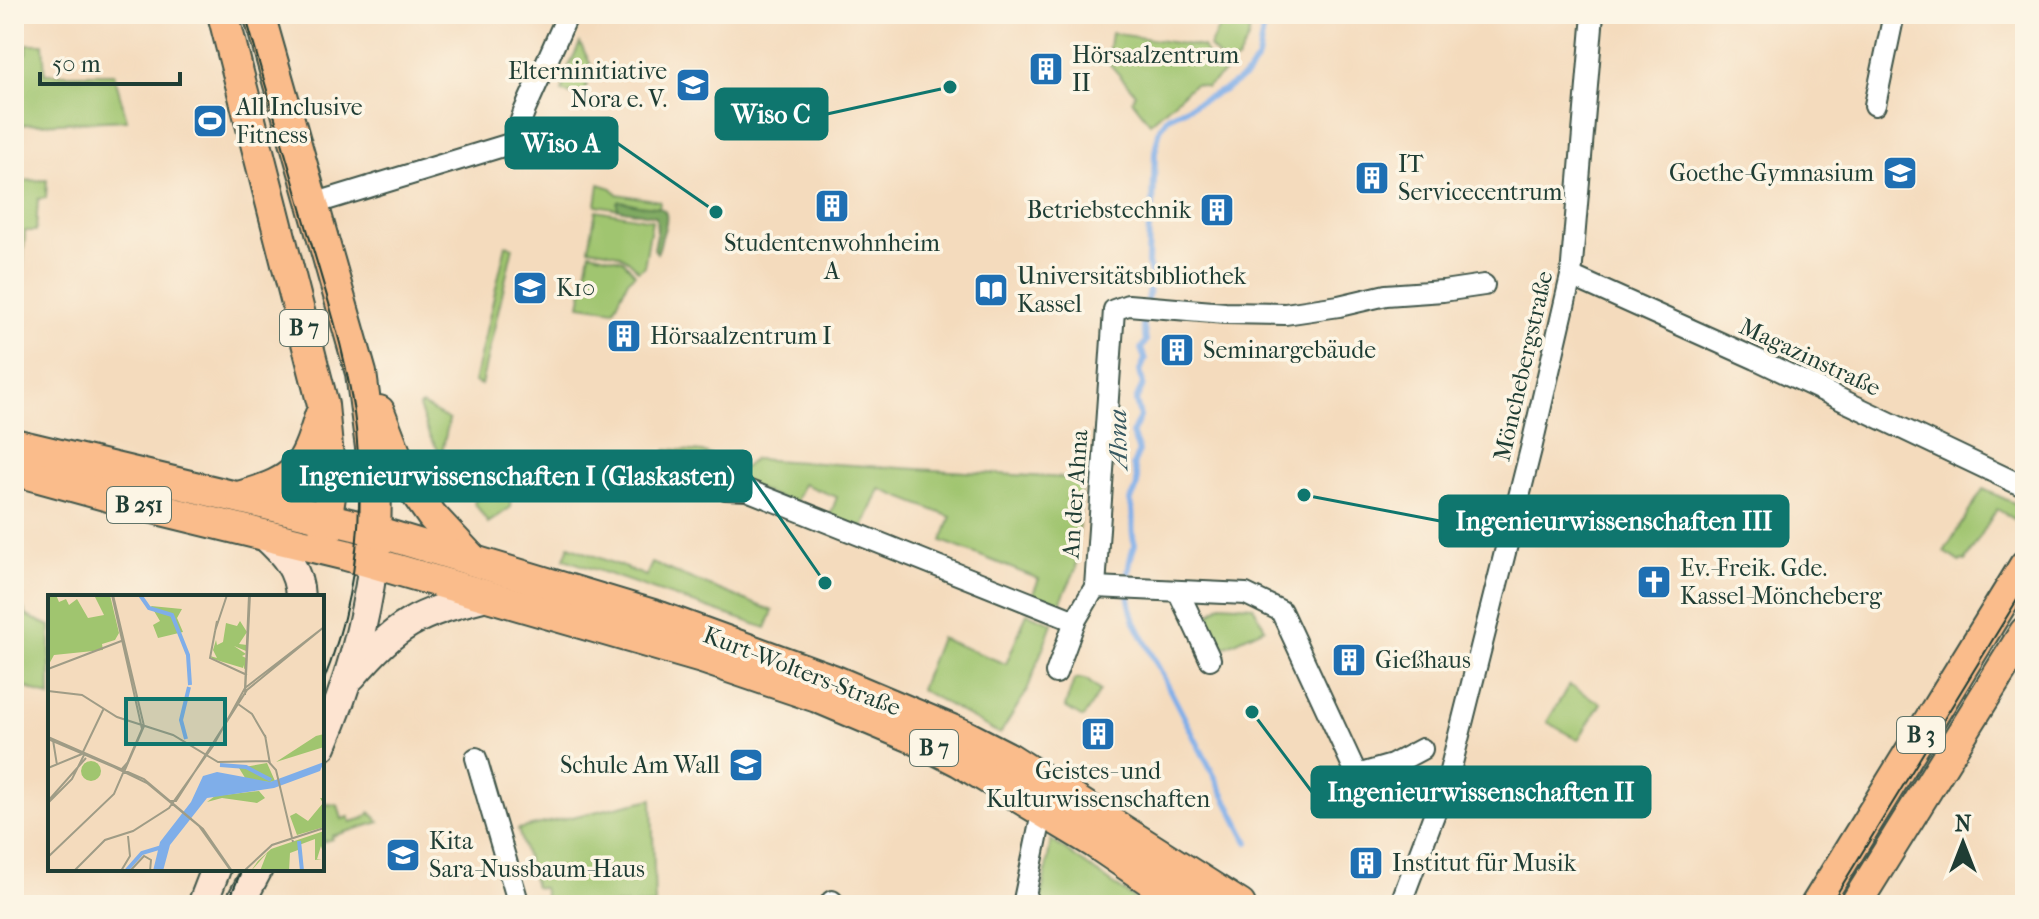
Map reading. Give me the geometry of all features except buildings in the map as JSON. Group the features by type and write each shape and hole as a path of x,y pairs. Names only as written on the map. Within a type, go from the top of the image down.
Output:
{"main road":[{"name":"B 7","path":"223,14 323,405 331,490 322,549 373,563"},
{"name":"B 7","path":"259,14 361,373 404,476 432,516 473,560"},
{"path":"361,373 376,485 377,532 373,563"},
{"path":"242,496 284,481 299,469 307,457 323,405"},
{"name":"B 251","path":"14,444 328,518"},
{"name":"B 251","path":"14,470 322,549"},
{"name":"Kurt-Wolters-Straße","path":"328,518 660,617 833,680 966,736 1009,758 1053,801 1186,905"},
{"name":"Kurt-Wolters-Straße","path":"373,563 702,658 817,697 1053,801 1240,905"},
{"name":"B 3","path":"1816,905 2025,565"},
{"name":"B 3","path":"1855,905 2025,632"}],"street":[{"path":"313,204 513,143 568,14"},
{"name":"Mönchebergstraße","path":"1400,905 1449,775 1571,276 1593,14"},
{"path":"1875,105 1894,14"},
{"name":"Magazinstraße","path":"1571,276 1756,359 2025,487"},
{"name":"An der Ahna","path":"1056,673 1075,621 1095,587 1114,310 1134,306 1285,314 1386,295 1484,285"},
{"path":"725,489 747,490 1075,621"},
{"path":"264,535 290,561 296,573 300,595"},
{"path":"310,595 322,549"},
{"path":"324,741 347,683 366,617 373,563"},
{"path":"1095,587 1246,594 1281,611 1357,775 1392,765 1422,749"},
{"path":"1179,593 1210,659"},
{"path":"347,683 395,631 418,616 483,597"},
{"path":"476,758 519,905"},
{"path":"1023,905 1040,823 1053,801"},
{"path":"202,905 215,871"},
{"path":"239,905 257,871"}],"green space":[{"path":"1252,14 1248,40 1237,61 1225,64 1209,47 1223,19"},
{"path":"1111,33 1203,47 1211,62 1225,72 1207,87 1194,84 1150,123 1132,100 1135,93 1107,61"},
{"path":"580,43 591,65 584,97 562,92 567,70"},
{"path":"27,44 43,44 45,74 114,74 127,120 14,125 14,54 27,53"},
{"path":"47,180 46,198 38,199 36,231 25,231 21,302 14,301 14,181"},
{"path":"599,184 612,188 617,194 660,201 658,216 596,205"},
{"path":"619,201 666,212 666,224 657,253 654,249 656,216 618,209"},
{"path":"596,210 652,220 644,267 638,271 623,257 589,248"},
{"path":"506,245 513,247 481,385 474,382"},
{"path":"590,252 623,260 635,274 628,280 614,310 580,305"},
{"path":"422,405 449,420 442,452 429,435 419,407"},
{"path":"667,449 702,452 744,468 754,459 1082,479 1076,569 1058,607 1032,596 1039,579 942,541 951,517 880,489 863,528 830,516 837,497 803,484 795,504 724,476 721,481 682,464 666,452"},
{"path":"1983,489 2025,508 2025,526 1997,509 1965,561 1960,562 1944,552"},
{"path":"488,490 509,494 511,507 488,523 474,502"},
{"path":"569,546 646,576 652,563 773,611 766,628 564,559"},
{"path":"14,590 27,616 48,625 48,696 14,683"},
{"path":"1221,604 1253,606 1265,628 1224,647 1212,634 1208,621 1208,616"},
{"path":"1027,613 1052,623 1027,691 1000,734 920,689 940,638 1006,664"},
{"path":"1080,678 1100,691 1083,718 1065,707 1074,680"},
{"path":"1569,685 1601,703 1578,740 1547,722"},
{"path":"652,799 655,905 540,905 539,899 546,899 543,888 535,887 518,829"},
{"path":"326,804 338,805 342,819 349,817 351,822 365,818 370,812 380,822 332,836 332,839 324,841"},
{"path":"1051,840 1143,905 1040,905"}],"waterway":[{"name":"Ahna","path":"1248,842 1135,622 1128,583 1135,544 1130,501 1137,483 1133,465 1139,451 1132,434 1140,417 1136,401 1143,384 1140,371 1145,359 1141,349 1146,341 1143,324 1151,276 1148,263 1149,220 1160,128 1168,117 1228,88 1248,74 1258,58 1266,14"}],"tram line":[{"path":"245,14 336,328 356,429 359,495 355,560 342,623 324,679"},
{"path":"1830,905 2025,587"},
{"path":"227,905 241,871"}],"place":[{"name":"Hörsaalzentrum II","path":"1046,69"},
{"name":"Elterninitiative Nora e. V.","path":"693,85"},
{"name":"Wiso C","path":"950,87"},
{"name":"All Inclusive Fitness","path":"210,121"},
{"name":"Goethe-Gymnasium","path":"1900,173"},
{"name":"IT Servicecentrum","path":"1372,178"},
{"name":"Studentenwohnheim A","path":"832,206"},
{"name":"Betriebstechnik","path":"1217,210"},
{"name":"Wiso A","path":"716,212"},
{"name":"K10","path":"530,288"},
{"name":"Universitätsbibliothek Kassel","path":"991,290"},
{"name":"Hörsaalzentrum I","path":"624,336"},
{"name":"Seminargebäude","path":"1177,350"},
{"name":"Ingenieurwissenschaften III","path":"1304,495"},
{"name":"Ev.-Freik. Gde. Kassel-Möncheberg","path":"1654,582"},
{"name":"Ingenieurwissenschaften I (Glaskasten)","path":"825,583"},
{"name":"Gießhaus","path":"1349,660"},
{"name":"Ingenieurwissenschaften II","path":"1252,712"},
{"name":"Geistes- und Kulturwissenschaften","path":"1098,734"},
{"name":"Schule Am Wall","path":"746,765"},
{"name":"Kita Sara-Nussbaum-Haus","path":"403,855"},
{"name":"Institut für Musik","path":"1366,863"}]}
